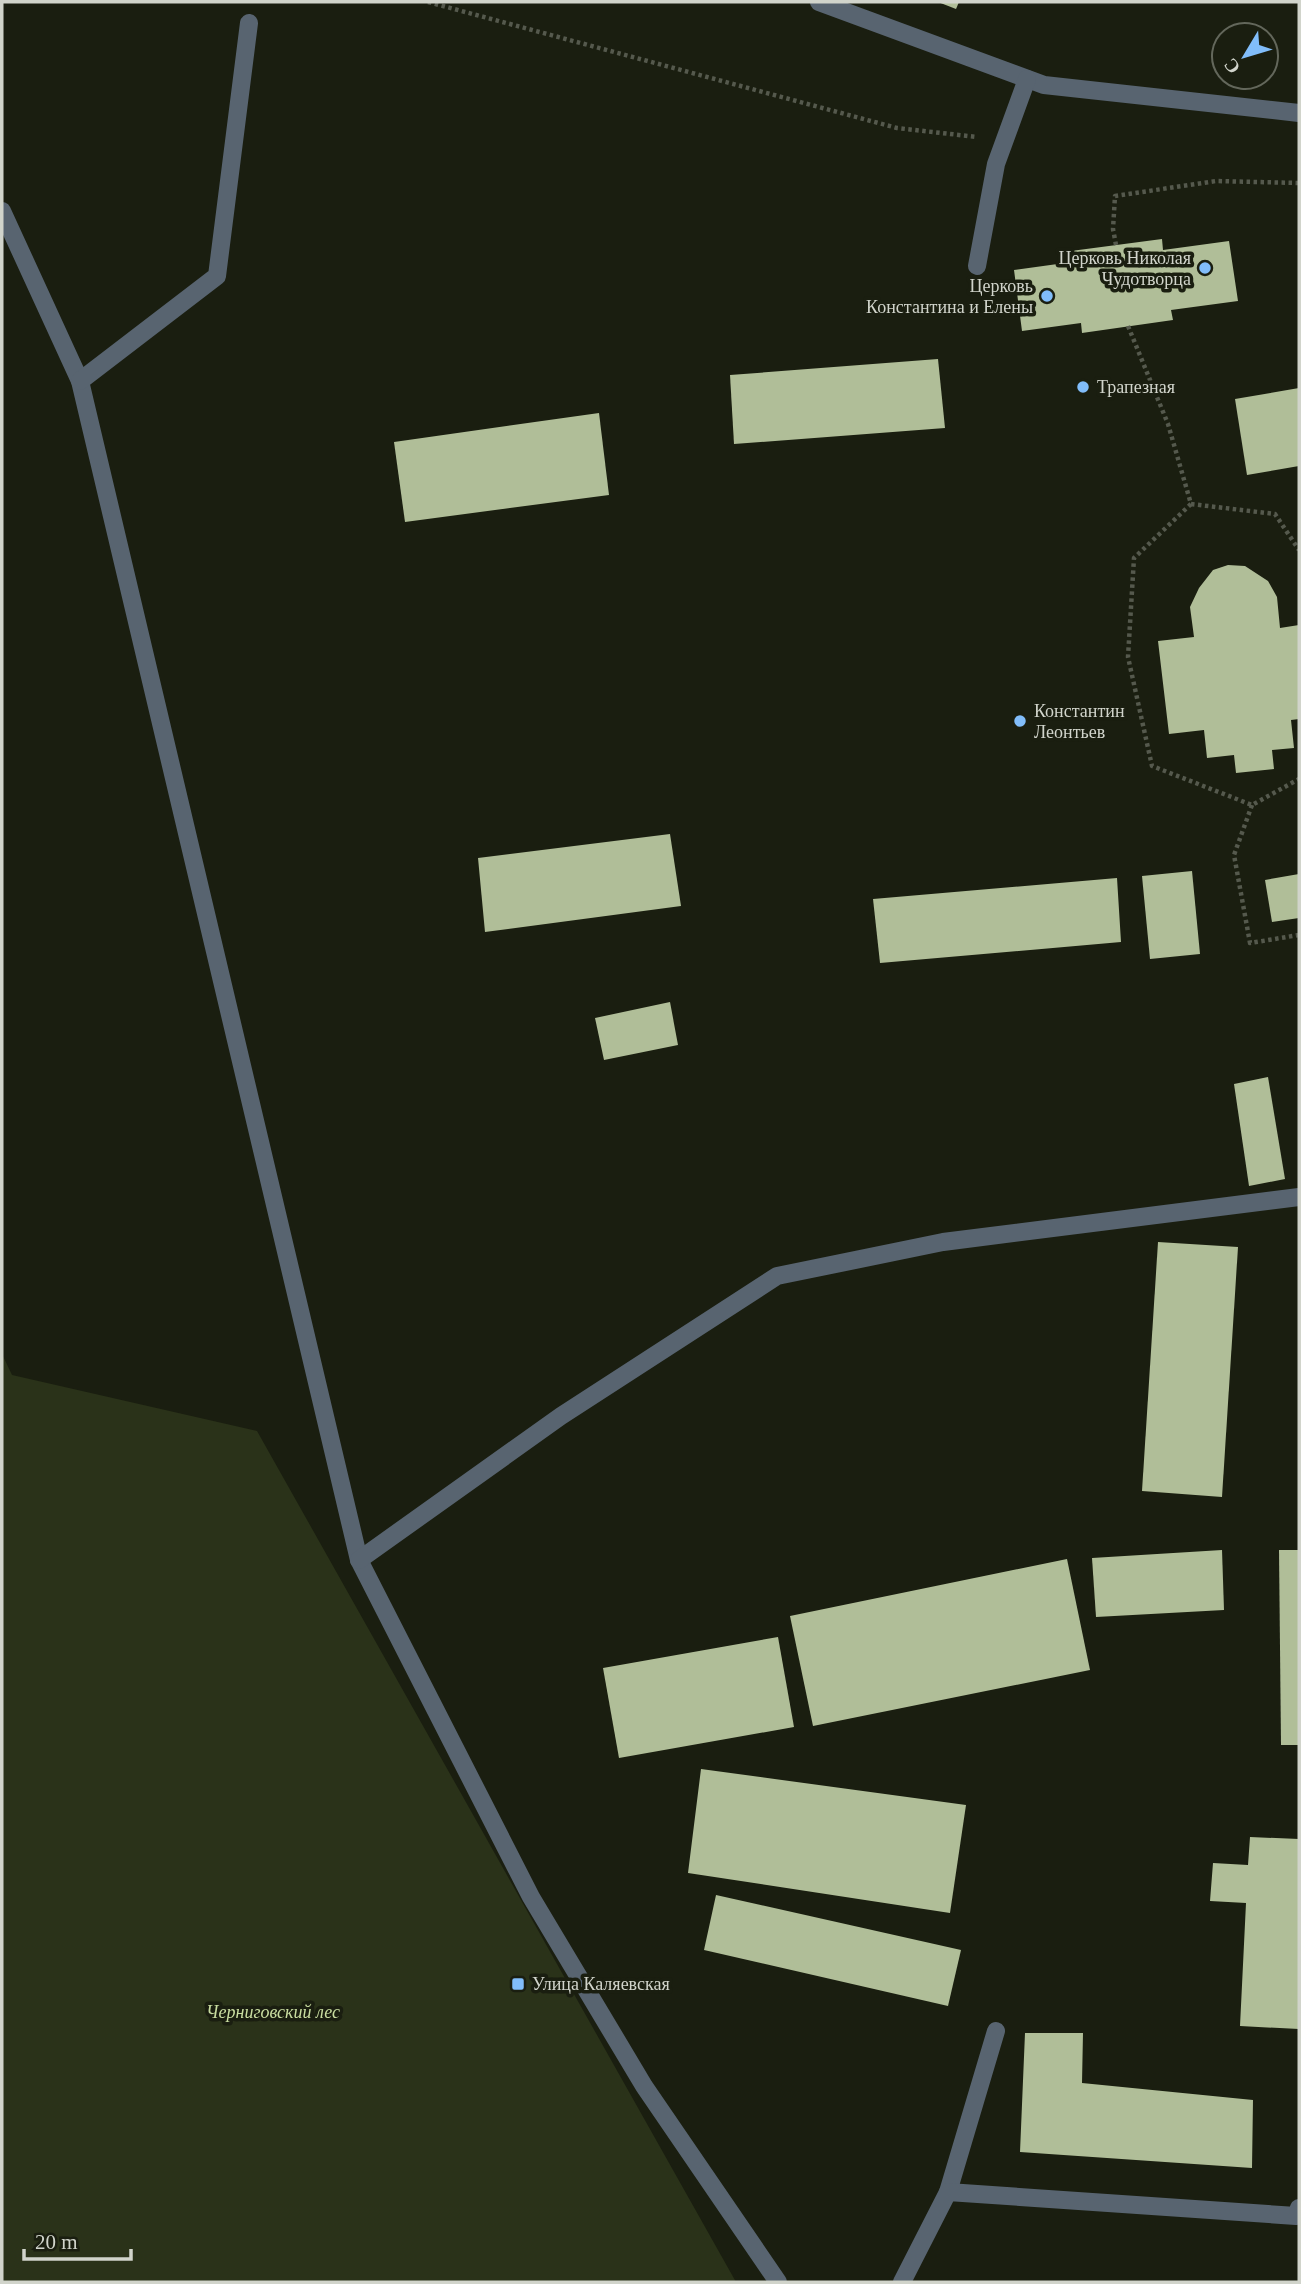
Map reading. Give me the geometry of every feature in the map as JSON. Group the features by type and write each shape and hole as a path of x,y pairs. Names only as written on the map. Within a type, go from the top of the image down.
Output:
{"street":[{"path":"819,2 1044,85 1299,113"},
{"path":"80,381 217,275 249,23"},
{"path":"977,266 996,164 1027,79"},
{"path":"2,211 80,381 359,1560 531,1898 645,2086 778,2282"},
{"path":"359,1560 561,1416 777,1276 943,1242 1299,1196"},
{"path":"902,2282 948,2192 996,2031"},
{"path":"948,2192 1296,2216 1299,2208"}],"path":[{"path":"428,2 897,128 979,137"},
{"path":"1116,245 1115,195 1216,181 1299,183"},
{"path":"1128,326 1168,424 1191,504"},
{"path":"1191,504 1275,514 1299,550"},
{"path":"1191,504 1134,558 1128,657 1152,766 1252,805"},
{"path":"1299,779 1252,805 1234,855 1250,943 1299,935"}],"green space":[{"name":"Черниговский лес","path":"2,1354 12,1375 257,1431 736,2282 2,2282"}],"building":[{"path":"938,2 959,2 956,9"},
{"path":"1162,239 1163,250 1229,241 1238,301 1171,310 1173,320 1082,333 1081,323 1022,331 1014,270 1072,262 1071,251"},
{"path":"938,359 945,428 734,444 730,375"},
{"path":"1299,388 1299,466 1247,475 1235,399"},
{"path":"599,413 609,495 405,522 394,442"},
{"path":"1228,565 1245,566 1268,581 1277,597 1280,628 1299,625 1299,719 1291,720 1294,748 1272,750 1274,769 1236,773 1234,755 1207,758 1204,730 1169,734 1158,641 1194,637 1190,607 1199,588 1213,570"},
{"path":"670,834 681,906 485,932 478,858"},
{"path":"1192,871 1200,954 1150,959 1142,876"},
{"path":"1299,874 1299,918 1272,922 1265,880"},
{"path":"1117,878 1121,942 880,963 873,899"},
{"path":"670,1002 678,1045 604,1060 595,1018"},
{"path":"1268,1077 1285,1179 1249,1186 1234,1084"},
{"path":"1158,1242 1238,1247 1222,1497 1142,1491"},
{"path":"1222,1550 1224,1610 1096,1617 1092,1558"},
{"path":"1279,1550 1299,1550 1299,1745 1281,1745"},
{"path":"1067,1559 1090,1670 813,1726 790,1616"},
{"path":"778,1637 794,1727 619,1758 603,1668"},
{"path":"701,1769 966,1805 950,1913 688,1873"},
{"path":"1250,1837 1299,1839 1299,2029 1240,2026 1246,1903 1210,1901 1213,1863 1248,1865"},
{"path":"716,1895 961,1950 948,2006 704,1950"},
{"path":"1025,2033 1083,2033 1082,2083 1253,2100 1252,2168 1020,2152"}],"place":[{"name":"Церковь Николая Чудотворца","path":"1205,268"},
{"name":"Церковь Константина и Елены","path":"1047,296"},
{"name":"Трапезная","path":"1083,387"},
{"name":"Константин Леонтьев","path":"1020,721"},
{"name":"Улица Каляевская","path":"518,1984"}]}
